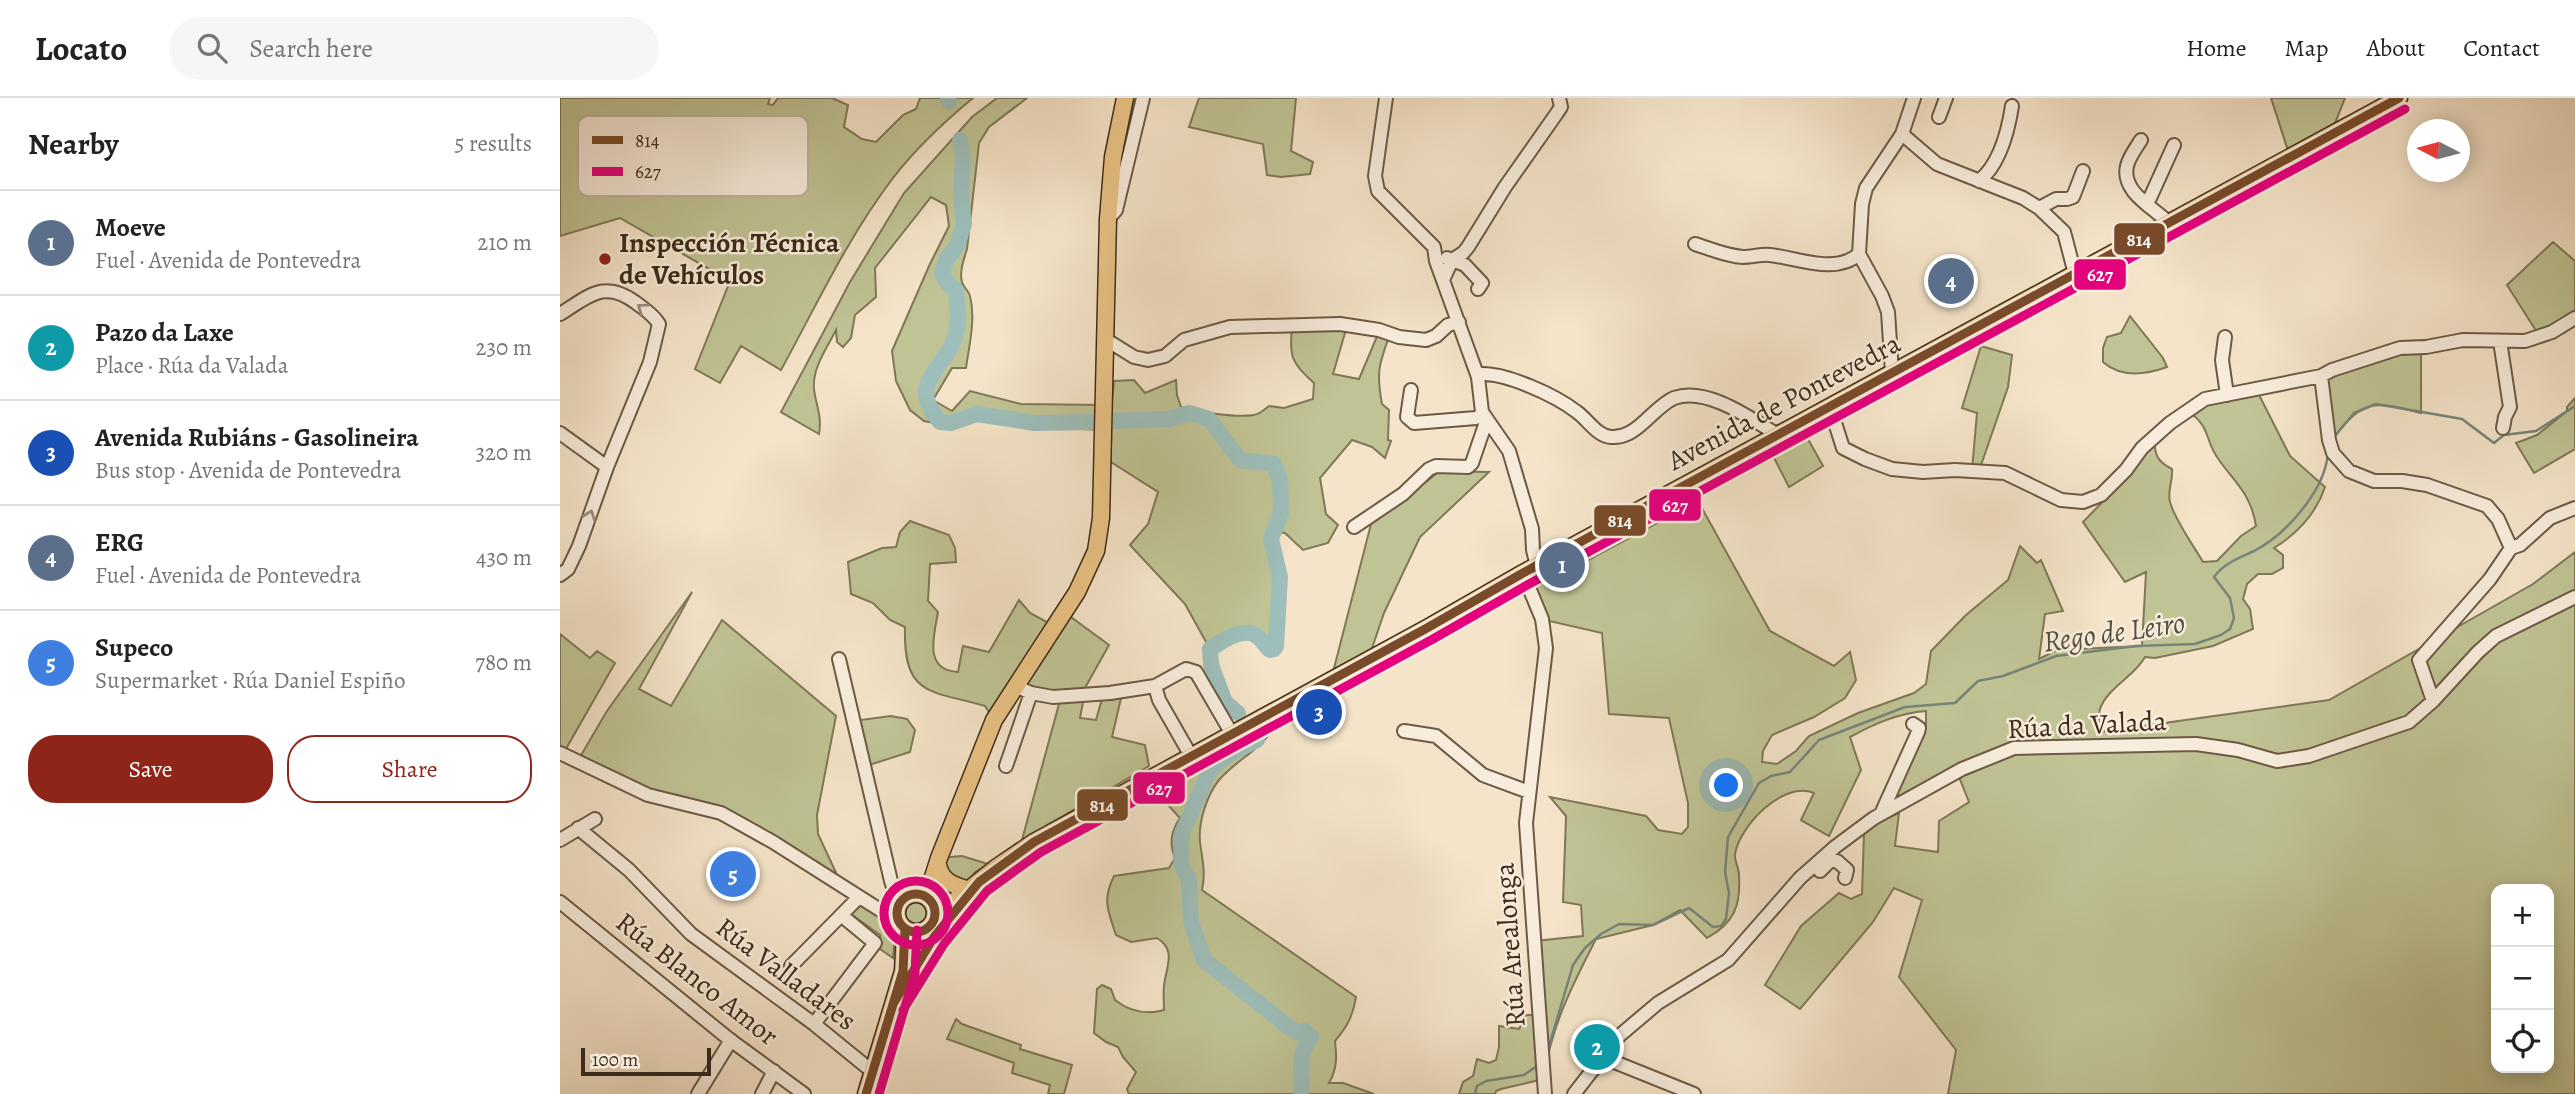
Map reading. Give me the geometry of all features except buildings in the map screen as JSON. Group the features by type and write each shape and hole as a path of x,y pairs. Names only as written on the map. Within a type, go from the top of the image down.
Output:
{"main road":[{"path":"924,896 994,720 1077,592 1096,551 1101,518 1108,219 1114,158 1125,98"},
{"name":"Avenida de Pontevedra","path":"971,885 1034,842 1530,569 2399,98"},
{"path":"938,861 940,873 949,884 971,885"},
{"path":"900,915 912,932 925,930 936,916 971,885"},
{"path":"902,971 900,915 905,896 924,896 971,885"},
{"path":"893,1004 934,937 971,885"},
{"path":"924,896 936,916"},
{"path":"866,1094 902,971 925,930"}],"street":[{"path":"1108,219 1116,210 1143,98"},
{"path":"1354,527 1403,494 1429,469 1436,466 1468,467 1472,463 1485,415 1477,374 1443,281 1434,247 1378,191 1376,176 1386,98"},
{"path":"1443,281 1452,260 1468,247 1505,187 1561,107 1559,98"},
{"path":"1892,373 1888,312 1859,254 1862,204 1866,188 1902,134 1914,98"},
{"path":"1939,117 1946,98"},
{"path":"1979,181 2003,145 2012,107"},
{"path":"1902,134 1937,164 2023,198 2039,208 2064,232 2075,274"},
{"path":"2141,140 2127,165 2127,184 2169,223"},
{"path":"2145,201 2150,198 2174,145"},
{"path":"2039,208 2056,199 2067,200 2073,197 2083,171"},
{"path":"1695,244 1723,254 1742,257 1767,254 1836,265 1853,260 1859,254"},
{"path":"1434,252 1465,265 1482,284 1478,289"},
{"path":"560,314 595,294 613,289 622,292 654,316 659,324 650,362 573,559 568,569 560,575"},
{"path":"1830,407 1843,448 1865,459 1892,469 2005,473 2061,500 2083,502 2101,495 2126,470 2142,448 2170,423 2205,399 2321,376 2400,348 2426,347 2463,340 2500,341 2540,337 2575,318"},
{"path":"1105,339 1134,357 1148,360 1165,356 1184,340 1230,327 1340,324 1426,340 1436,336 1448,325 1459,322"},
{"path":"2225,337 2222,360 2227,395"},
{"path":"2500,341 2510,407 2503,428"},
{"path":"1477,374 1487,373 1543,393 1578,412 1604,436 1613,438 1625,436 1676,397 1727,404 1778,435"},
{"path":"2321,376 2329,440 2333,453 2348,471 2374,481 2402,481 2427,485 2443,493 2452,492 2487,506 2498,519 2511,548"},
{"path":"1412,390 1407,417 1414,423 1485,415"},
{"name":"Rúa Arealonga","path":"1485,415 1509,452 1532,529 1530,569 1546,648 1526,823 1545,1094"},
{"path":"560,433 607,467"},
{"path":"2433,701 2419,660 2490,579 2511,548 2520,545 2550,518 2575,508"},
{"name":"Rúa da Valada","path":"1574,1094 1619,1036 1657,1003 1728,960 1800,878 1835,847 1881,814 1962,769 2014,748 2196,744 2238,750 2277,761 2309,755 2409,722 2496,636 2575,597"},
{"path":"839,659 900,915"},
{"path":"1016,686 1031,693 1053,697 1071,696 1154,686 1186,669 1196,672 1232,734"},
{"path":"1154,686 1159,700 1191,756"},
{"path":"1006,766 1031,693"},
{"path":"1881,814 1918,732 1919,728 1913,724"},
{"path":"1404,730 1436,736 1483,775 1529,792"},
{"path":"560,753 648,795 721,813 773,842 873,906 900,915"},
{"path":"560,840 595,818"},
{"name":"Rúa Valladares","path":"578,828 629,870 691,934 814,1024 873,1072"},
{"name":"Rúa da Valada","path":"1769,914 1830,861 1837,861 1847,870 1845,878"},
{"path":"791,966 859,897"},
{"name":"Rúa Blanco Amor","path":"560,902 731,1040 804,1094"},
{"path":"814,1024 875,943 841,915"},
{"path":"698,1094 731,1040"},
{"path":"1602,1056 1674,1091 1694,1094"},
{"path":"762,1094 774,1071"}],"green space":[{"path":"560,98 770,98 768,104 773,105 778,98 832,98 848,105 844,127 862,139 876,142 903,115 916,109 920,98 973,98 921,146 877,201 833,272 781,370 741,346 720,383 695,369 730,281 620,218 560,236"},
{"path":"997,98 1027,98 989,127 979,143 967,249 961,274 970,296 972,314 966,368 952,368 933,400 952,411 970,391 1021,404 1104,405 1112,401 1114,381 1134,380 1145,393 1176,380 1181,407 1217,414 1254,415 1269,406 1284,408 1313,399 1314,383 1300,370 1293,358 1292,326 1347,326 1333,374 1359,379 1378,334 1390,334 1379,376 1382,404 1389,410 1388,440 1391,441 1385,458 1372,447 1352,440 1320,478 1326,514 1338,525 1328,543 1303,550 1285,533 1274,532 1280,588 1276,646 1270,650 1258,637 1248,633 1231,637 1210,649 1185,604 1130,545 1148,524 1158,492 1103,457 1103,430 1037,427 975,417 955,427 924,421 910,410 896,381 892,351 949,226 946,205 931,197 875,268 876,297 855,315 851,338 843,347 837,342 836,330 821,358 814,381 819,434 781,412 850,282 904,193 972,117"},
{"path":"1199,98 1296,98 1291,151 1313,162 1310,174 1281,177 1267,175 1263,144 1189,127"},
{"path":"2271,98 2345,98 2330,136 2290,157"},
{"path":"2553,242 2575,261 2575,319 2540,337 2507,285"},
{"path":"2130,316 2167,367 2133,374 2118,371 2103,362 2103,348 2107,337 2121,333"},
{"path":"1981,346 2012,355 2008,387 1979,471 1972,470 1977,413 1962,408"},
{"path":"2421,347 2421,413 2393,406 2373,406 2355,414 2335,436 2325,404 2321,376"},
{"path":"2256,389 2290,456 2325,487 2317,506 2305,522 2274,548 2283,555 2283,568 2272,574 2258,574 2247,584 2243,599 2250,609 2253,629 2213,646 2155,658 2145,657 2104,702 2099,711 2099,732 2329,700 2533,584 2575,552 2575,1094 1948,1094 1956,1050 1899,977 1922,900 1894,888 1873,922 1800,1009 1765,985 1801,926 1839,893 1851,899 1862,894 1864,834 1879,822 1899,813 1895,846 1938,852 1939,821 1969,802 1955,767 1897,797 1895,790 1926,724 1926,711 1886,720 1850,737 1861,770 1829,836 1801,820 1814,793 1790,793 1777,799 1754,819 1745,830 1735,854 1739,875 1737,905 1730,920 1716,932 1707,938 1680,910 1653,925 1596,939 1557,1024 1544,1079 1501,1089 1495,1094 1459,1094 1463,1082 1473,1076 1477,1059 1489,1063 1496,1060 1499,1026 1519,1029 1526,1015 1539,1015 1535,941 1583,936 1581,905 1563,902 1566,816 1550,797 1646,816 1658,830 1682,834 1688,827 1688,803 1669,718 1609,714 1602,633 1549,621 1527,571 1571,547 1581,564 1698,501 1770,631 1834,666 1850,652 1856,680 1845,698 1814,717 1772,735 1763,751 1762,762 1777,764 1796,751 1809,736 1858,713 1914,693 1926,684 1931,651 1966,615 2008,580 2020,546 2037,563 2041,560 2063,611 2045,614 2039,659 2057,650 2142,646 2146,572 2125,582 2083,522 2116,488 2154,438 2157,456 2172,469 2169,494 2172,509 2203,562 2217,561 2241,536 2256,526 2247,497 2214,453 2196,417 2188,411"},
{"path":"2575,398 2575,449 2534,473 2516,443 2537,435 2567,411"},
{"path":"1804,432 1823,466 1789,487 1770,450"},
{"path":"1440,471 1489,472 1420,537 1384,613 1368,660 1331,680 1371,524"},
{"path":"910,521 949,535 955,548 956,562 930,564 928,601 938,612 933,650 940,665 947,670 958,672 963,646 989,652 1019,600 1030,613 1054,626 1064,612 1109,645 1086,686 1080,718 1096,720 1102,699 1121,698 1112,737 1145,745 1149,766 1022,840 1062,693 1032,689 1019,680 994,720 985,706 935,692 915,679 909,667 905,627 890,620 873,603 851,594 848,562 882,548 896,547 900,532"},
{"path":"692,592 639,689 671,706 722,620 836,716 817,815 818,834 838,877 721,813 674,803 577,762 607,711"},
{"path":"560,634 590,658 597,651 615,663 563,754 560,753"},
{"path":"891,716 907,719 915,730 910,752 869,765 860,720"},
{"path":"1268,725 1271,731 1267,738 1219,780 1207,801 1200,834 1204,871 1202,890 1356,997 1349,1021 1335,1041 1336,1063 1329,1083 1343,1083 1374,1094 1129,1094 1127,1089 1136,1072 1118,1047 1094,1033 1097,989 1102,985 1111,989 1115,1000 1132,1009 1144,1012 1164,1010 1169,953 1157,938 1131,942 1116,935 1107,899 1110,884 1114,876 1169,868 1175,858 1172,837 1180,818 1166,803 1158,786"},
{"path":"962,856 988,864 974,873 982,880 949,883 939,858"},
{"path":"916,901 924,905 928,913 924,921 916,925 908,921 904,913 908,905"},
{"path":"859,904 893,925 893,958 877,947 880,935 851,914"},
{"path":"956,1019 962,1024 1021,1045 1020,1049 1072,1065 1064,1094 1048,1094 1050,1085 1012,1073 1014,1063 947,1039"}],"waterway":[{"path":"948,98 949,102"},
{"path":"960,140 963,157 961,197 964,224 957,246 947,259 942,273 948,284 956,290 958,323 951,346 927,386 926,396 930,408 940,422 951,423 977,414 1034,423 1092,422"},
{"name":"Rego de Leiro","path":"2335,436 2354,413 2376,404 2462,419 2494,443 2504,435 2536,431 2575,406"},
{"path":"1110,421 1169,419 1189,413 1209,419 1240,460 1274,464 1280,481 1281,513 1271,539 1280,577 1276,646 1270,650 1253,634 1240,633 1210,649 1211,665 1225,702 1238,713"},
{"name":"Rego de Leiro","path":"1547,1053 1573,965 1585,948 1601,934 1619,924 1653,925 1689,908 1713,927 1721,926 1726,919 1729,893 1725,872 1728,837 1759,783 1771,776 1790,772 1819,740 1905,707 1955,703 1978,681 2003,676 2056,656 2136,646 2195,644 2221,635 2230,629 2234,618 2230,598 2214,577 2227,564 2267,543 2291,522 2320,482 2328,453"},
{"path":"1258,727 1257,740 1228,755 1210,770 1182,833 1181,864 1189,880 1191,922 1204,960 1290,1028 1297,1032 1305,1031 1311,1037 1303,1052 1301,1094"},
{"name":"Rego de Leiro","path":"1475,1094 1477,1086 1486,1081 1524,1075 1537,1066"}],"transit line":[{"name":"814","path":"893,1004 934,937 979,882 1034,842 1523,573 2399,98"},
{"name":"627","path":"903,1010 944,944 987,891 1041,852 2405,109"},
{"name":"627","path":"916,881 934,887 942,895 948,913 942,931 934,939 916,945 898,939 890,931 884,913 890,895 898,887 916,881"},
{"name":"814","path":"916,894 930,899 935,913 930,927 916,932 902,927 897,913 902,899 916,894"},
{"name":"814","path":"866,1094 903,971 905,929"},
{"name":"627","path":"879,1094 915,973 917,930"}],"place":[{"name":"Inspección Técnica de Vehículos","path":"605,259"},
{"name":"ERG","path":"1951,281"},
{"name":"Moeve","path":"1562,565"},
{"name":"Avenida Rubiáns - Gasolineira","path":"1319,712"},
{"name":"Supeco","path":"733,874"},
{"name":"Pazo da Laxe","path":"1597,1047"}]}
